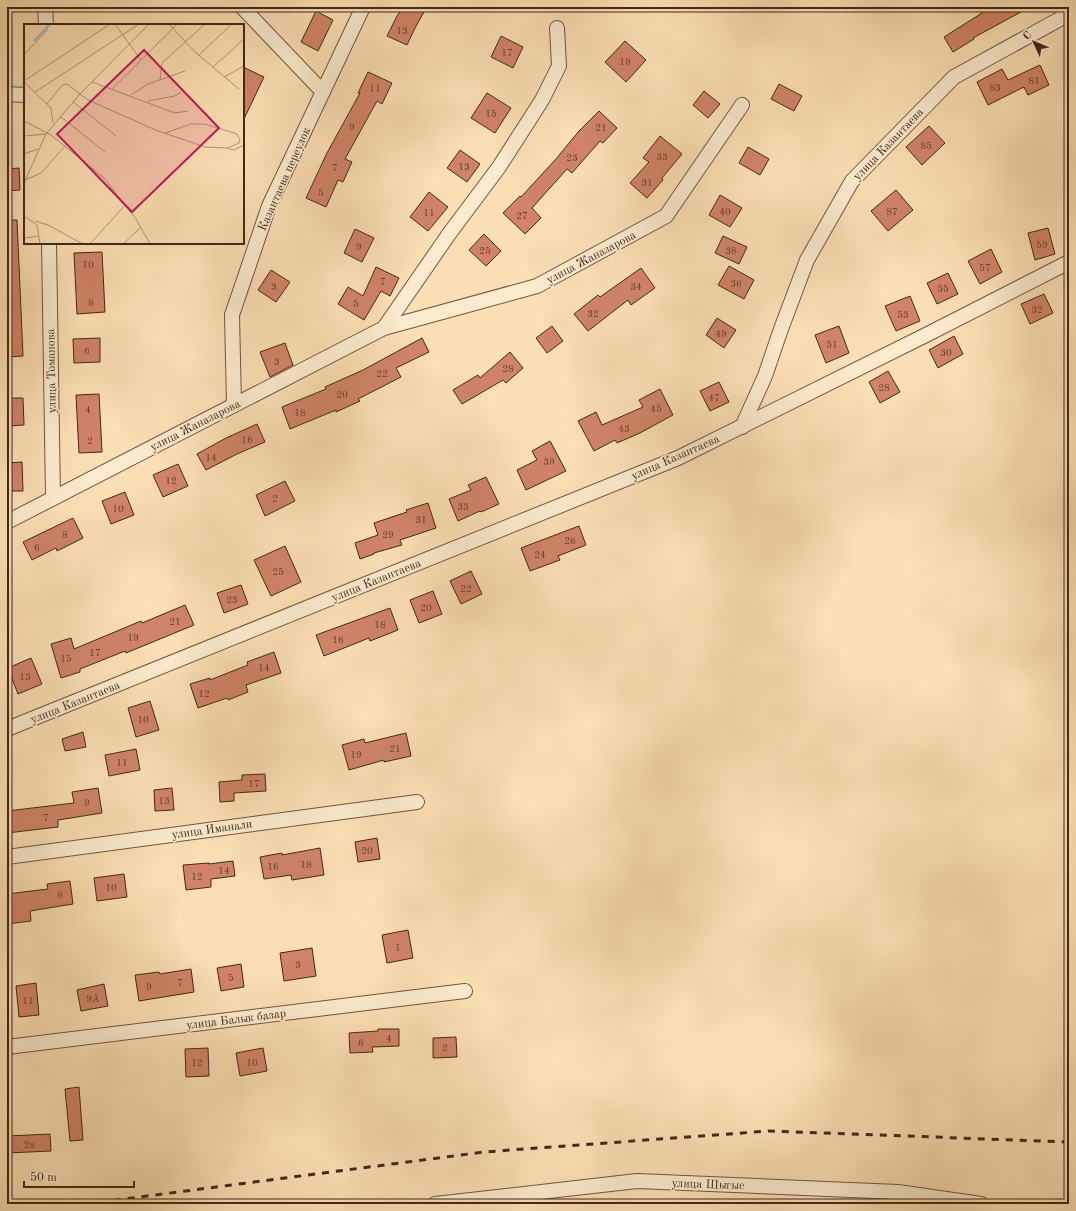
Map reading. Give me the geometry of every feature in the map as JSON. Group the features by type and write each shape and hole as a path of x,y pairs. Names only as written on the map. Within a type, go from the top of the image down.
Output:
{"street":[{"path":"46,7 46,24"},
{"path":"242,7 323,92"},
{"name":"Казантаева переулок","path":"234,405 232,315 270,206 363,7"},
{"name":"улица Казантаева","path":"742,426 765,376 781,329 808,260 852,181 954,77 1069,14"},
{"name":"улица Жаназарова","path":"384,328 449,234 499,167 542,100 559,66 557,28"},
{"path":"7,94 24,96"},
{"name":"улица Жаназарова","path":"7,522 384,328 537,286 666,216 742,105"},
{"name":"улица Томанова","path":"49,244 53,498"},
{"name":"улица Казантаева","path":"7,729 678,458 1069,262"},
{"name":"улица Иманали","path":"7,857 417,802"},
{"name":"улица Балык базар","path":"7,1047 465,991"},
{"name":"улица Шыгыс","path":"434,1204 637,1181 898,1192 978,1204"}],"building":[{"path":"403,7 416,7 424,12 407,45 387,36"},
{"path":"979,7 1030,7 973,38 974,39 953,52 944,37 982,13"},
{"path":"316,11 333,20 318,51 301,42"},
{"path":"501,36 523,47 513,68 491,57"},
{"path":"625,41 646,60 626,82 605,62"},
{"path":"1040,65 1049,85 1028,95 1024,87 988,105 977,82 1002,69 1008,80"},
{"path":"244,67 264,77 244,119"},
{"path":"368,72 392,83 382,104 377,101 345,159 352,162 343,182 338,180 326,207 306,198 327,153 360,93 358,93"},
{"path":"779,84 802,96 794,111 771,99"},
{"path":"704,91 720,104 708,118 693,105"},
{"path":"487,93 511,108 495,133 471,118"},
{"path":"599,111 617,128 603,143 600,141 572,173 567,169 532,208 541,218 525,234 503,213 520,196 521,197 556,159 579,131"},
{"path":"929,126 945,143 922,165 906,147"},
{"path":"660,136 682,154 662,178 663,180 647,198 630,183 649,162 643,158"},
{"path":"748,147 769,159 760,175 739,163"},
{"path":"460,150 480,164 467,182 447,168"},
{"path":"19,168 20,190 7,191 7,169"},
{"path":"896,190 913,210 888,231 871,211"},
{"path":"429,192 448,207 428,231 410,217"},
{"path":"720,195 742,208 730,227 709,215"},
{"path":"7,220 17,220 23,356 7,357"},
{"path":"1048,228 1055,254 1035,260 1028,233"},
{"path":"355,229 374,238 362,262 344,253"},
{"path":"484,234 501,251 486,266 469,250"},
{"path":"723,236 747,247 739,264 715,253"},
{"path":"991,249 1002,272 980,284 968,261"},
{"path":"102,252 105,312 77,314 74,253"},
{"path":"729,266 754,280 744,299 718,285"},
{"path":"376,267 399,278 390,296 381,291 364,320 338,304 348,287 363,296"},
{"path":"641,268 655,288 631,305 628,300 588,331 574,314 598,295 600,297"},
{"path":"271,270 290,282 276,302 258,290"},
{"path":"948,273 958,294 937,304 927,283"},
{"path":"1044,294 1053,313 1030,324 1021,304"},
{"path":"910,296 920,321 896,331 885,306"},
{"path":"717,318 736,330 724,348 706,335"},
{"path":"552,326 563,341 547,353 536,338"},
{"path":"839,326 849,353 826,363 815,335"},
{"path":"954,336 963,354 938,368 929,350"},
{"path":"100,338 100,362 74,363 73,339"},
{"path":"422,338 429,352 396,368 401,377 358,399 360,401 336,412 336,410 290,429 282,407 326,389 325,387 363,370"},
{"path":"285,343 293,365 270,377 260,352"},
{"path":"510,352 523,368 506,383 503,380 462,404 453,390 478,375 480,378"},
{"path":"888,371 900,392 880,403 869,382"},
{"path":"719,382 729,402 710,411 700,391"},
{"path":"660,389 673,415 640,433 617,443 615,440 594,451 578,421 596,412 602,425 643,407 639,400"},
{"path":"99,394 102,452 79,453 76,395"},
{"path":"7,398 23,398 24,425 7,426"},
{"path":"257,424 265,442 206,470 197,454 226,438"},
{"path":"550,441 566,471 526,490 517,470 537,460 532,451"},
{"path":"22,462 23,491 7,491 7,463"},
{"path":"178,464 188,486 163,497 153,475"},
{"path":"486,477 499,504 458,521 449,499 471,490 468,485"},
{"path":"285,481 295,501 265,516 256,495"},
{"path":"125,492 134,515 111,524 102,501"},
{"path":"428,503 436,528 400,540 402,545 374,553 360,559 355,543 378,535 374,523"},
{"path":"73,518 83,538 57,551 56,548 32,560 23,542"},
{"path":"579,526 586,545 558,556 560,560 530,571 521,548"},
{"path":"285,546 301,582 271,596 254,560"},
{"path":"471,571 482,594 461,604 450,581"},
{"path":"241,585 248,604 224,613 217,593"},
{"path":"433,591 442,614 419,623 410,600"},
{"path":"185,605 194,625 126,653 125,651 80,669 80,672 61,678 51,644 71,638 74,649 141,621 142,623"},
{"path":"390,608 398,630 370,641 369,638 324,656 316,635"},
{"path":"274,652 281,673 246,685 248,692 228,700 227,698 198,708 190,684 210,678 210,680 248,665 247,662"},
{"path":"31,658 42,684 18,694 8,668"},
{"path":"150,701 159,730 136,737 128,708"},
{"path":"83,732 86,747 65,751 62,739"},
{"path":"406,733 411,756 384,762 384,760 349,770 342,745 364,739 365,743"},
{"path":"136,749 140,770 109,776 105,755"},
{"path":"265,774 266,791 234,793 234,801 220,802 219,782 242,780 242,775"},
{"path":"98,788 102,813 58,820 58,827 7,833 7,811 74,803 72,792"},
{"path":"172,788 174,810 155,811 154,790"},
{"path":"377,838 380,859 358,862 355,842"},
{"path":"320,848 324,875 292,880 291,875 264,879 260,857 282,853 282,855"},
{"path":"233,861 235,876 211,879 211,887 186,890 183,865"},
{"path":"124,874 127,897 97,901 94,878"},
{"path":"70,881 73,904 30,911 31,921 7,924 7,894 48,889 47,884"},
{"path":"408,930 413,958 387,963 382,935"},
{"path":"312,948 316,976 284,981 280,953"},
{"path":"241,964 244,987 221,991 217,968"},
{"path":"191,969 194,992 139,1001 135,975 159,972 160,974"},
{"path":"36,983 39,1015 19,1017 16,986"},
{"path":"104,984 108,1006 81,1011 77,990"},
{"path":"378,1029 399,1029 399,1046 372,1047 373,1052 350,1053 349,1033 378,1031"},
{"path":"456,1037 457,1057 433,1058 433,1038"},
{"path":"208,1048 209,1076 186,1077 185,1049"},
{"path":"263,1048 267,1071 240,1076 236,1053"},
{"path":"79,1087 83,1140 70,1141 65,1089"},
{"path":"50,1134 51,1151 7,1153 7,1136"}],"railway":[{"path":"86,1204 484,1152 769,1131 1069,1142"}]}
